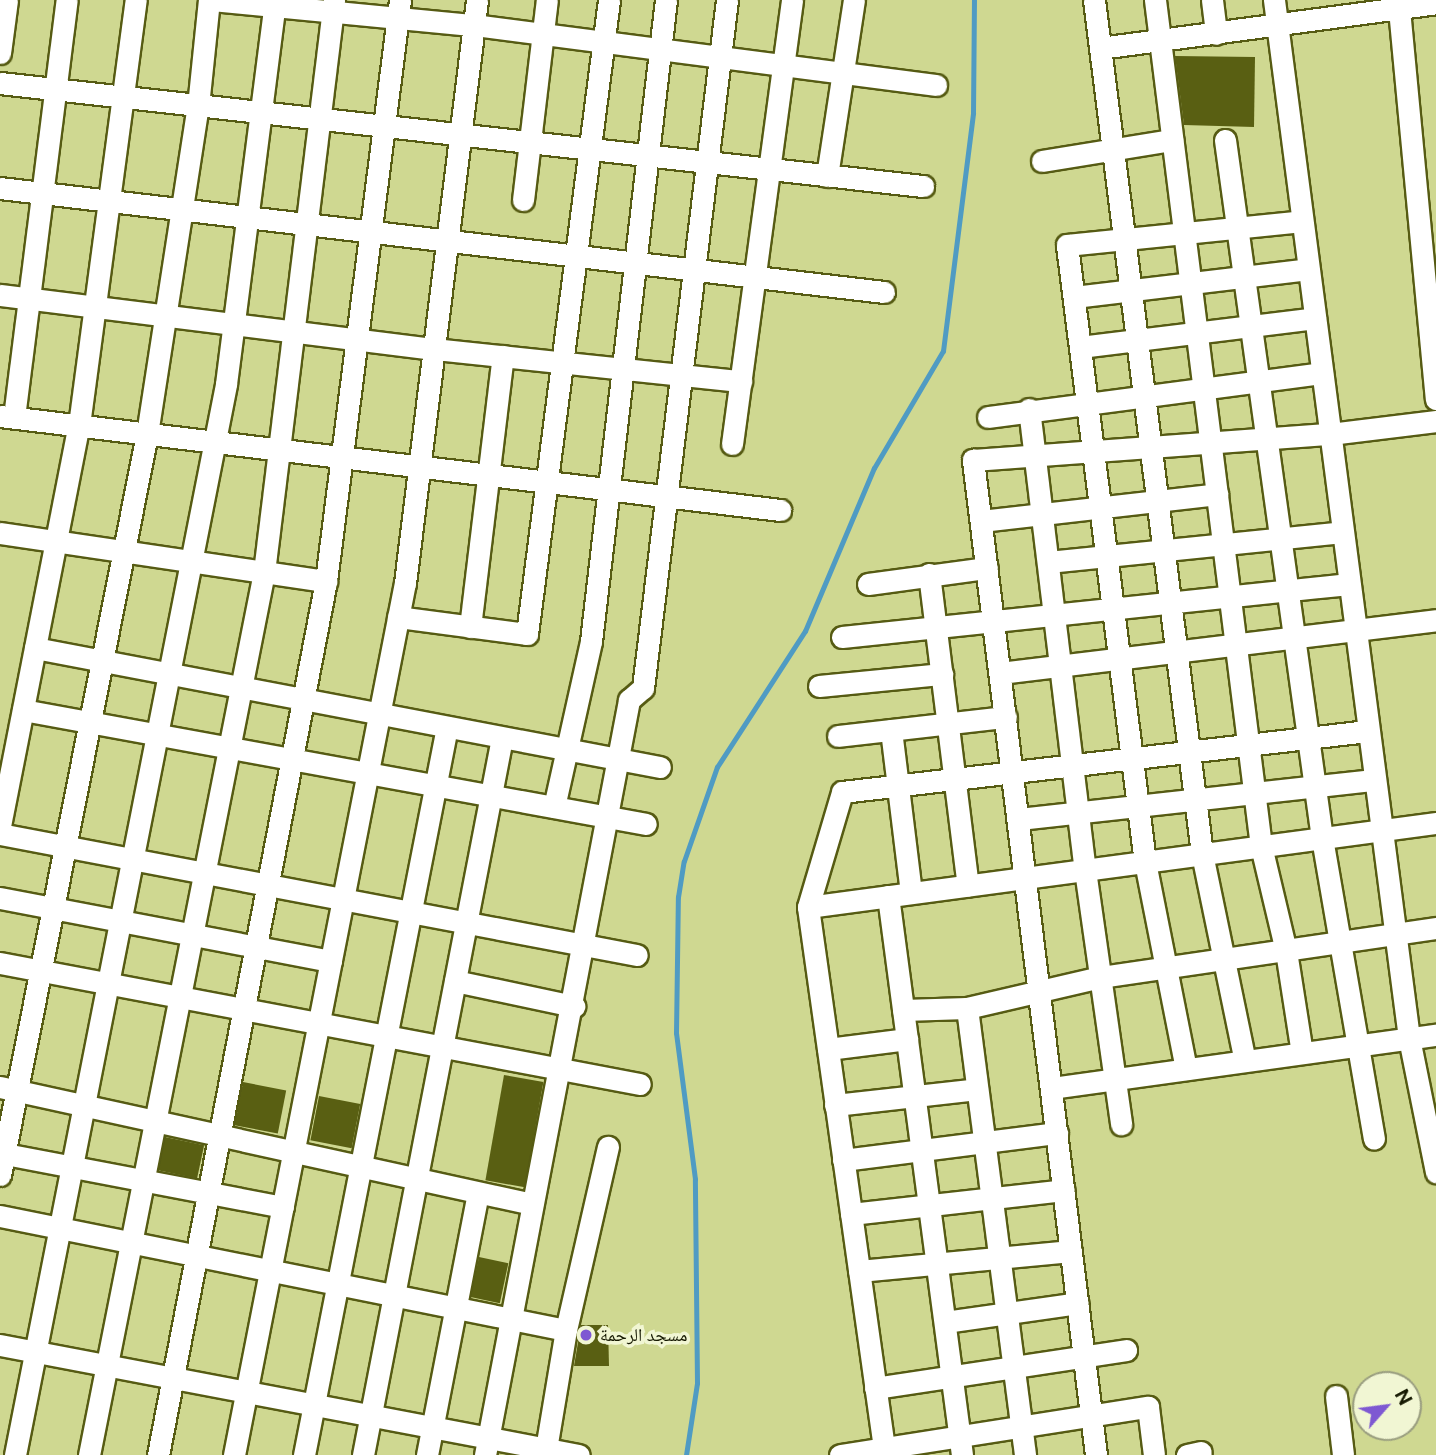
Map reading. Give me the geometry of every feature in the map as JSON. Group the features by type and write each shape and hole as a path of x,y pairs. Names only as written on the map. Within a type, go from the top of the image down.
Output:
{"street":[{"path":"0,53 7,0"},
{"path":"67,0 29,299 7,417 780,510"},
{"path":"0,826 79,425 136,0"},
{"path":"283,1207 71,1167 1,1161 8,1089 41,971 147,434 198,106 210,0 399,9 474,25 936,85"},
{"path":"234,1455 398,617 448,244 477,0"},
{"path":"523,200 547,0"},
{"path":"398,617 527,634 609,0"},
{"path":"554,807 569,750 591,641 666,0"},
{"path":"487,1446 557,1070 574,1006 584,942 610,818 629,701 643,688 727,0"},
{"path":"732,444 772,170 792,0"},
{"path":"827,176 853,0"},
{"path":"1094,0 1202,854 1226,959 1245,1061"},
{"path":"1155,0 1261,846 1286,951 1302,1053"},
{"path":"1212,0 1216,34"},
{"path":"1274,0 1409,1038 1434,1147 1436,1172"},
{"path":"15,1455 213,442 233,324 258,113 275,3"},
{"path":"1100,48 1436,3"},
{"path":"89,1455 264,572 333,6"},
{"path":"158,1455 326,581 399,9"},
{"path":"1399,9 1427,209 1436,399"},
{"path":"0,83 589,151 923,186"},
{"path":"1042,161 1172,140"},
{"path":"1225,140 1314,786 1343,944 1374,1139"},
{"path":"0,188 448,244 884,292"},
{"path":"1185,1069 1169,967 1145,862 1067,244 1302,221"},
{"path":"1074,297 1308,269"},
{"path":"0,295 434,349 741,381"},
{"path":"1080,347 1315,318"},
{"path":"470,627 503,356"},
{"path":"988,416 1322,373"},
{"path":"1029,409 1085,870 1121,1124"},
{"path":"1096,1455 973,460 1329,434 1436,421"},
{"path":"981,520 1217,494"},
{"path":"0,533 326,581"},
{"path":"1048,562 1342,533"},
{"path":"868,584 929,573 987,568"},
{"path":"929,573 968,886"},
{"path":"842,637 1349,584"},
{"path":"1000,673 1293,636 1355,632 1436,620"},
{"path":"35,648 660,767"},
{"path":"819,686 942,674"},
{"path":"23,710 646,824"},
{"path":"838,736 1006,717"},
{"path":"304,1455 341,1282 447,727"},
{"path":"891,730 911,893"},
{"path":"884,1450 808,907 842,792 1368,731"},
{"path":"363,1455 502,738"},
{"path":"1019,819 1374,780"},
{"path":"808,907 1436,823"},
{"path":"0,834 343,902 584,942 637,955"},
{"path":"888,896 961,1445"},
{"path":"0,898 331,961"},
{"path":"903,1010 967,1008 1040,988 1100,977 1343,944 1436,928"},
{"path":"0,963 640,1084"},
{"path":"455,981 574,1006"},
{"path":"967,1008 1025,1455"},
{"path":"1052,1088 1436,1035"},
{"path":"828,1049 907,1040"},
{"path":"8,1089 294,1149 532,1204"},
{"path":"835,1105 977,1089"},
{"path":"843,1160 1057,1133"},
{"path":"546,1452 566,1330 608,1147"},
{"path":"851,1214 1064,1190"},
{"path":"427,1455 478,1193"},
{"path":"0,1216 271,1267 566,1330"},
{"path":"859,1271 1071,1251"},
{"path":"945,1322 1078,1303"},
{"path":"0,1345 432,1427 487,1446 579,1455"},
{"path":"875,1388 1126,1350"},
{"path":"1336,1396 1343,1455"},
{"path":"840,1455 961,1445 1021,1425 1148,1407 1154,1455"}],"building":[{"path":"1175,56 1255,57 1254,127 1184,125"},
{"path":"504,1075 543,1082 525,1187 485,1180"},
{"path":"243,1082 286,1090 278,1134 235,1125"},
{"path":"319,1096 360,1104 352,1148 310,1140"},
{"path":"165,1137 204,1145 197,1179 158,1170"},
{"path":"479,1257 508,1263 500,1303 470,1297"},
{"path":"581,1325 608,1325 609,1366 574,1366"}],"waterway":[{"path":"686,1455 697,1383 695,1179 676,1033 678,897 684,861 717,767 805,631 874,468 943,351 973,113 974,0"}],"place":[{"name":"مسجد الرحمة","path":"586,1335"}]}
